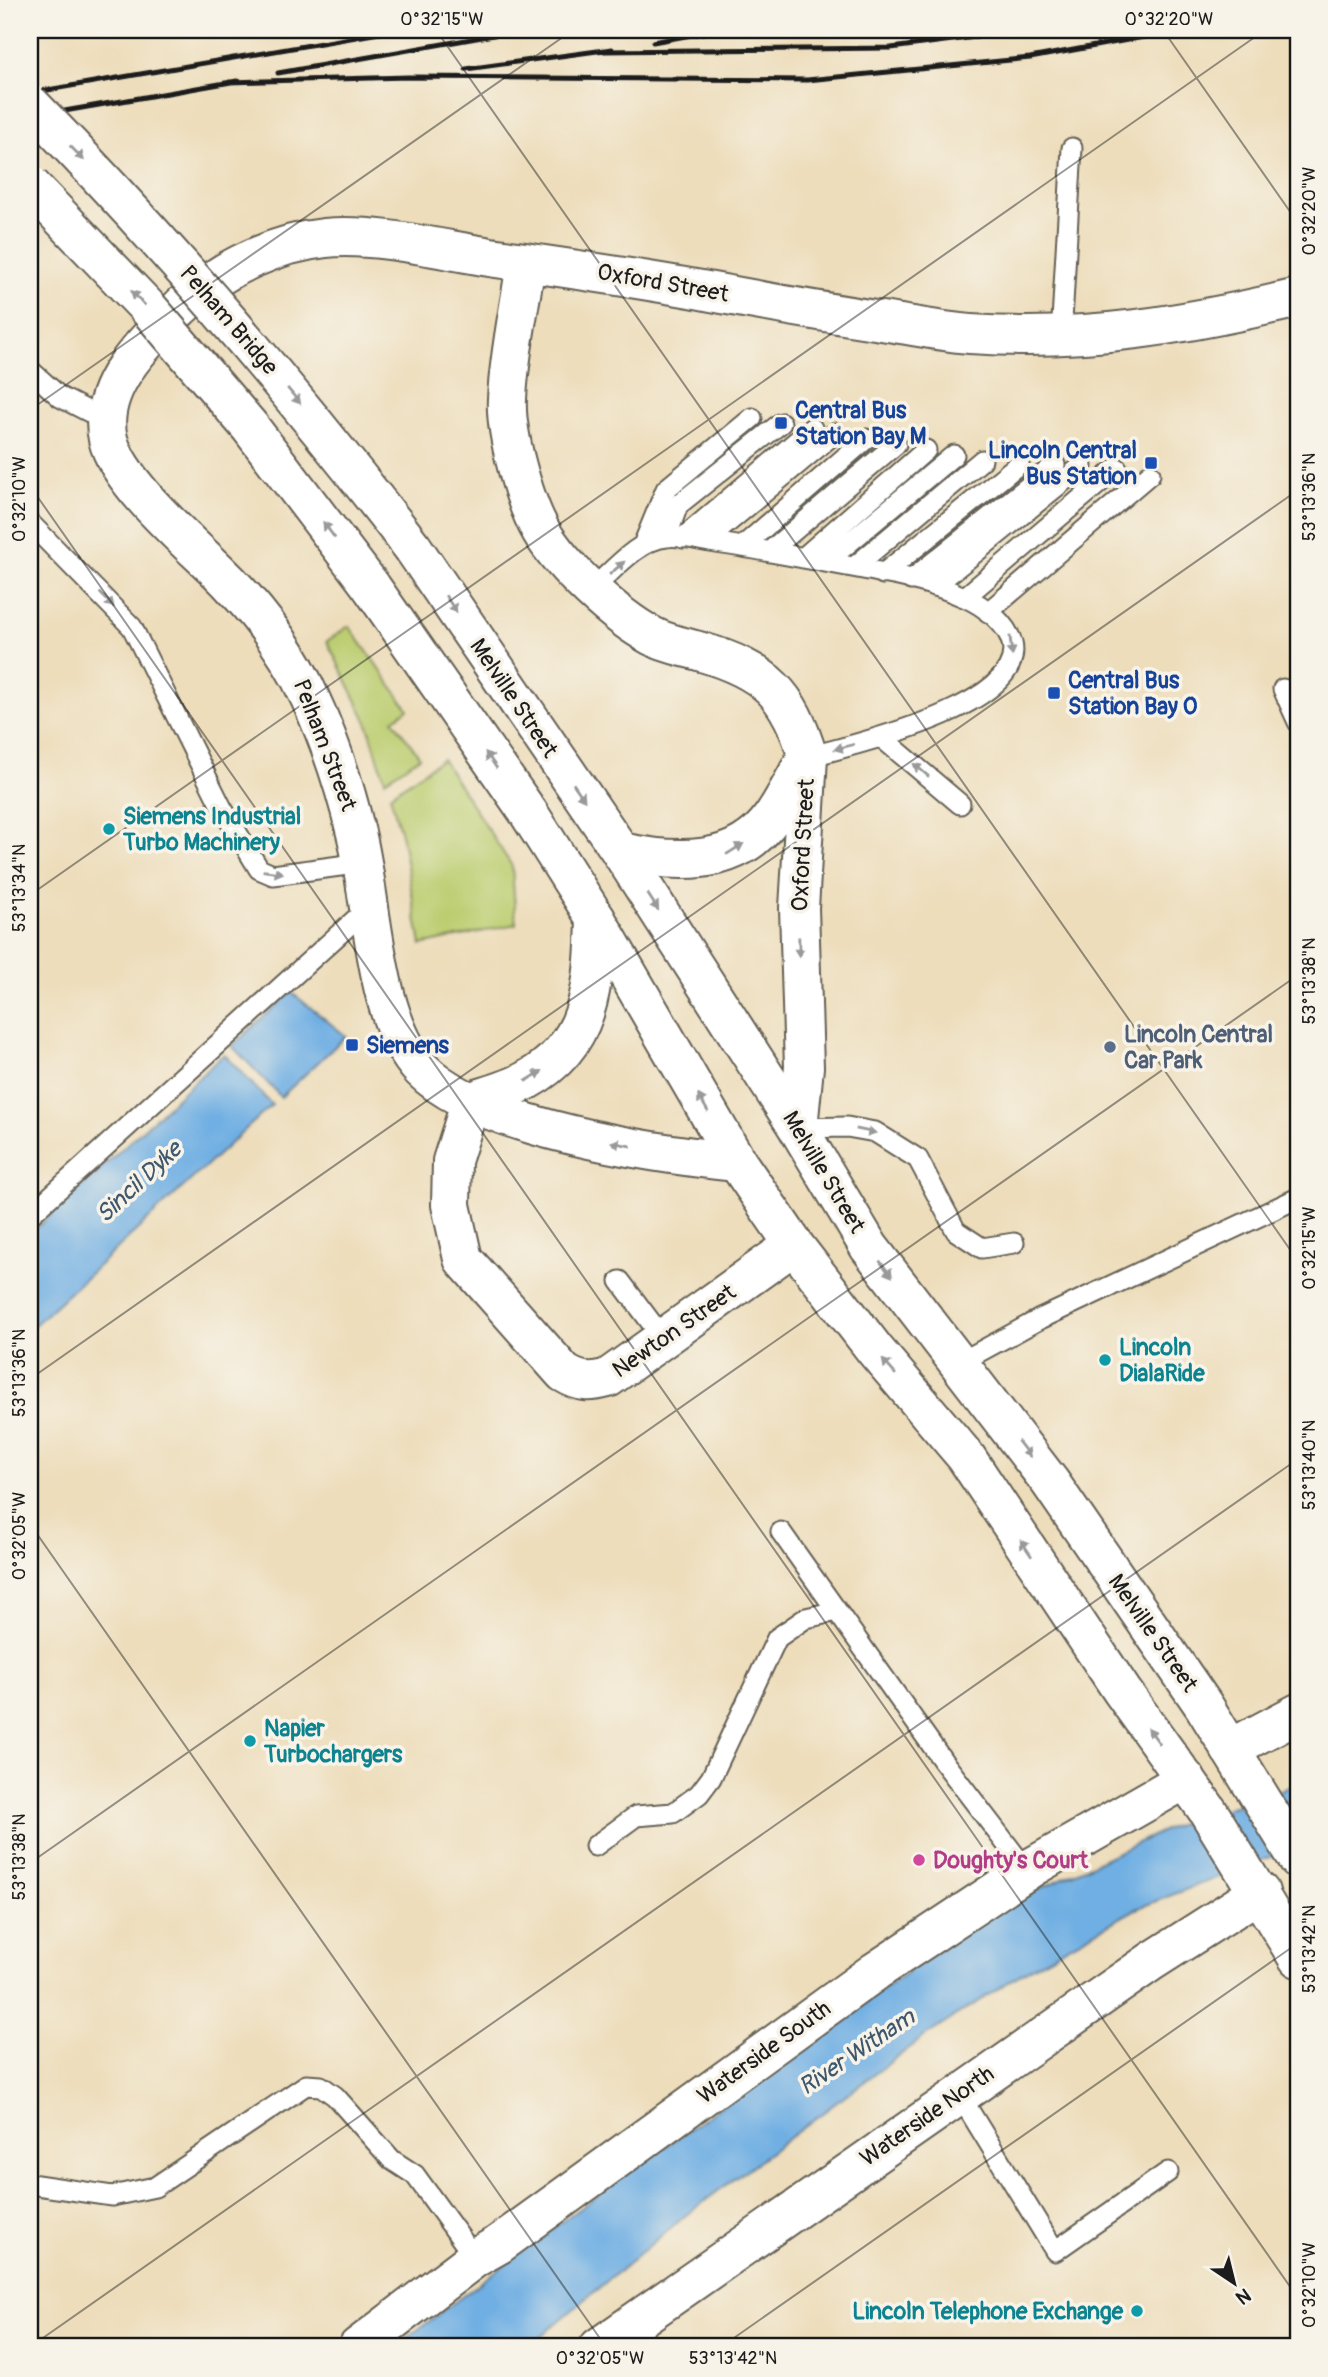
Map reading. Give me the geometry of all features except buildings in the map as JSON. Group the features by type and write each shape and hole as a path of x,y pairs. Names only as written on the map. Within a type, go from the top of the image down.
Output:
{"main road":[{"name":"Pelham Bridge","path":"30,104 159,239 228,317 413,548"},
{"path":"30,185 149,309 250,427 370,585 528,812 596,919 737,1162 794,1245 875,1350 966,1457 1122,1691 1208,1811 1254,1882 1298,1958"},
{"name":"Oxford Street","path":"105,420 113,389 129,363 192,296 253,258 294,244 330,237 594,270 964,334 1061,338 1190,323 1298,298"},
{"path":"526,262 506,400 517,468 541,531 590,591 652,636 715,656 764,678 791,709 808,757"},
{"name":"Pelham Street","path":"105,420 108,441 128,478 233,586 269,628 292,662 333,756 358,837 386,996 402,1040 419,1067 450,1092 563,1133 685,1157 737,1162"},
{"name":"Melville Street","path":"413,548 621,852 798,1128 869,1247 1050,1482 1204,1706 1297,1856"},
{"name":"Oxford Street","path":"621,852 663,861 724,856 746,842 772,818 808,757"},
{"name":"Oxford Street","path":"798,1128 804,1067 799,908 808,757"},
{"path":"471,1101 525,1082 549,1067 568,1048 581,1027 588,997 594,965 596,919"},
{"name":"Newton Street","path":"471,1101 452,1161 451,1205 463,1259 564,1373 578,1381 590,1383 608,1378 794,1245"},
{"path":"1230,1749 1298,1713"},
{"name":"Waterside South","path":"358,2347 475,2258 498,2245 876,1971 1027,1871 1186,1779"},
{"name":"Waterside North","path":"599,2347 1152,1961 1254,1882"}],"lane":[{"path":"1061,338 1072,148"},
{"path":"30,370 60,397 105,420"},
{"path":"590,591 643,545 666,489 752,418"},
{"path":"675,537 678,505 781,422"},
{"path":"675,537 812,428"},
{"path":"706,541 835,433"},
{"path":"742,547 866,439"},
{"path":"770,551 896,444"},
{"path":"803,558 926,450"},
{"path":"826,562 954,455"},
{"path":"855,567 982,460"},
{"path":"883,574 1019,464"},
{"path":"911,580 1055,465"},
{"path":"934,586 1082,467"},
{"path":"965,597 1117,468"},
{"path":"988,612 1150,474"},
{"path":"30,523 132,627 222,808 259,869 273,875 362,863"},
{"path":"643,545 675,537 706,541 855,567 911,580 965,597 988,612 1009,632 1014,654 1006,672 985,693 881,737 808,757"},
{"path":"1283,689 1298,722"},
{"path":"881,737 960,804"},
{"path":"30,1215 369,907"},
{"path":"798,1128 847,1127 876,1132 918,1159 956,1231 982,1248 1014,1242"},
{"path":"959,1363 1038,1320 1298,1198"},
{"path":"620,1281 662,1337"},
{"path":"782,1532 1027,1871"},
{"path":"595,1846 636,1816 673,1813 699,1794 711,1778 778,1638 806,1618 837,1611"},
{"path":"30,2184 112,2196 155,2188 306,2085 321,2086 335,2096 392,2160 415,2175 475,2258"},
{"path":"959,2094 1055,2251 1168,2172"}],"green space":[{"path":"349,626 408,709 393,720 420,757 385,780 367,722 327,641"},
{"path":"442,759 512,866 516,924 421,945 402,838 390,795"}],"water":[{"path":"291,992 346,1036 281,1097 232,1046"},
{"name":"Sincil Dyke","path":"224,1054 272,1105 30,1329 30,1234"},
{"name":"River Witham","path":"1298,1784 1298,1846 1136,1909 1033,1966 924,2037 686,2215 528,2347 395,2347 562,2221 957,1936 1042,1888 1169,1828"}],"railway":[{"path":"30,93 397,30"},
{"path":"278,73 522,30"},
{"path":"653,42 719,30"},
{"path":"604,51 891,48 1030,30"},
{"path":"229,82 408,77 807,80 1030,58 1182,30"},
{"path":"466,69 612,49"},
{"path":"30,117 237,81"}],"place":[{"name":"Central Bus Station Bay M","path":"781,423"},
{"name":"Lincoln Central Bus Station","path":"1151,463"},
{"name":"Central Bus Station Bay O","path":"1054,693"},
{"name":"Siemens Industrial Turbo Machinery","path":"109,829"},
{"name":"Siemens","path":"352,1045"},
{"name":"Lincoln Central Car Park","path":"1110,1047"},
{"name":"Lincoln DialaRide","path":"1105,1360"},
{"name":"Napier Turbochargers","path":"250,1741"},
{"name":"Doughty's Court","path":"919,1860"},
{"name":"Lincoln Telephone Exchange","path":"1137,2311"}]}
